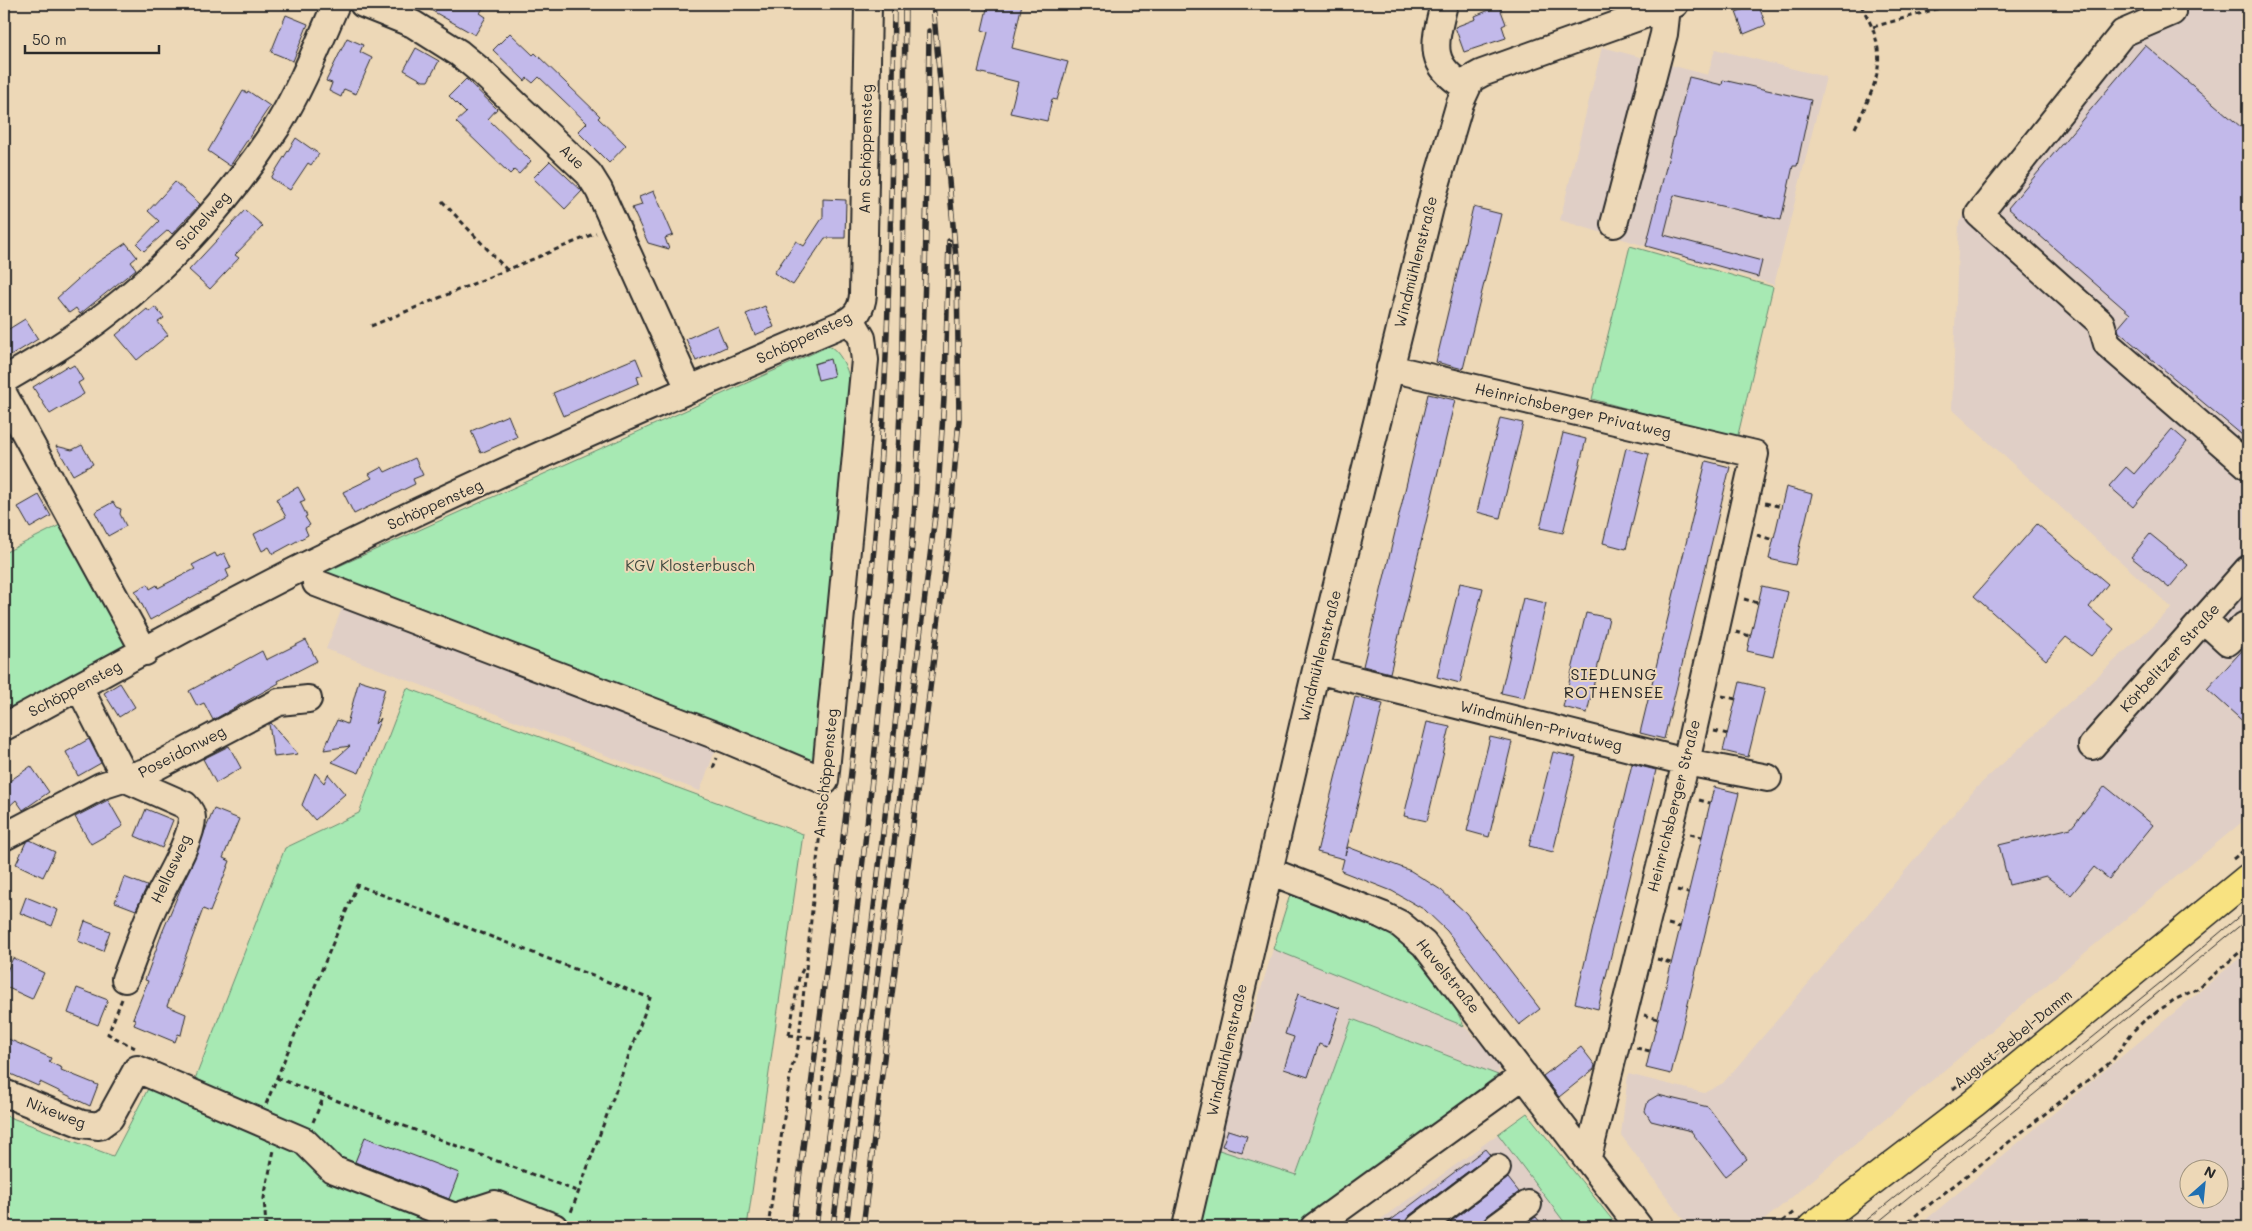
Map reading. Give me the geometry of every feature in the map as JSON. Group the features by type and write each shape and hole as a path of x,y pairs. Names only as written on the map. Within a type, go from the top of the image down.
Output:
{"main road":[{"name":"August-Bebel-Damm","path":"1805,1218 1974,1103 2237,872"}],"street":[{"name":"Sichelweg","path":"4,380 56,350 109,312 163,266 212,212 247,170 277,126 308,68 336,4"},
{"name":"Aue","path":"363,4 396,16 430,33 483,73 589,174 616,225 689,389"},
{"name":"Am Schöppensteg","path":"863,294 868,4"},
{"path":"1444,4 1436,40 1437,55 1442,66 1455,81 1466,87 1471,79 1482,73 1671,5"},
{"path":"1614,224 1671,5"},
{"path":"2172,12 2123,32 1979,214 2101,323 2107,344 2248,466"},
{"name":"Windmühlenstraße","path":"1186,1227 1268,870 1390,368 1433,195 1466,87"},
{"name":"Schöppensteg","path":"4,727 282,578 403,518 689,389 851,319 859,311 863,294"},
{"name":"Am Schöppensteg","path":"825,781 865,360 862,338 851,319"},
{"name":"Heinrichsberger Privatweg","path":"1390,368 1755,454"},
{"path":"4,395 145,652"},
{"name":"Heinrichsberger Straße","path":"1588,1157 1686,762 1755,454"},
{"name":"Körbelitzer Straße","path":"2092,746 2248,569"},
{"path":"316,583 725,739 825,781"},
{"path":"2204,620 2228,642 2244,626 2248,630"},
{"name":"Windmühlen-Privatweg","path":"1316,670 1686,762 1768,778"},
{"path":"79,687 126,779"},
{"name":"Poseidonweg","path":"4,837 101,786 148,771 279,702 308,699"},
{"name":"Hellasweg","path":"125,979 151,911 168,881 188,834 192,818 190,809 185,806 126,779"},
{"name":"Havelstraße","path":"1268,870 1382,914 1409,930 1440,962 1639,1227"},
{"path":"138,1069 294,1136 332,1169 455,1218 495,1204 561,1223"},
{"name":"Nixeweg","path":"4,1093 82,1124 99,1126 110,1118 138,1069"},
{"path":"1314,1227 1524,1075"},
{"path":"1419,1227 1497,1168"},
{"path":"1497,1227 1528,1204"}],"path":[{"path":"1855,128 1870,97 1878,68 1879,46 1874,27 1860,4"},
{"path":"1874,27 1902,17 1954,4"},
{"path":"442,201 506,269"},
{"path":"371,326 616,225"},
{"path":"1762,502 1782,507"},
{"path":"1754,534 1773,540"},
{"path":"1739,598 1758,603"},
{"path":"1731,631 1750,636"},
{"path":"1716,694 1736,700"},
{"path":"1707,729 1728,734"},
{"name":"Am Schöppensteg","path":"768,1227 791,1070 798,1048 825,781"},
{"path":"2237,872 2248,847"},
{"path":"259,1122 357,885 650,998 579,1192 561,1223"},
{"path":"1669,889 1688,893"},
{"path":"1661,922 1680,927"},
{"path":"1901,1227 2112,1061 2133,1031 2145,1020 2174,1000 2197,989 2248,944"},
{"path":"1652,958 1671,963"},
{"path":"806,962 799,977 789,1035 826,1039 821,1099"},
{"path":"125,979 124,995 108,1034 137,1047 138,1069"},
{"path":"1639,1014 1658,1019"},
{"name":"August-Bebel-Damm","path":"1945,1095 2013,1039"},
{"path":"1631,1046 1650,1051"},
{"path":"277,1078 579,1192"},
{"path":"266,1227 264,1198 272,1155 294,1136 324,1096"},
{"path":"1775,1227 1805,1218"}],"shaded area":[{"path":"2141,4 2248,4 2248,817 1756,1227 1689,1227 1621,1135 1628,1074 1704,1093 1723,1083 1977,787 2172,608 1952,409 1959,222"},
{"path":"1602,47 1708,75 1715,49 1826,77 1774,285 1560,220"},
{"path":"346,598 719,741 700,791 326,649"},
{"path":"1273,949 1464,1026 1500,1063 1498,1075 1352,1019 1296,1176 1213,1148"},
{"path":"2248,951 2248,1227 1917,1227"},
{"path":"1498,1134 1568,1227 1370,1227"}],"green space":[{"path":"1630,246 1773,287 1737,439 1592,399"},
{"name":"KGV Klosterbusch","path":"829,346 840,356 850,380 817,770 319,575"},
{"path":"62,524 132,642 4,711 4,548 6,552"},
{"path":"407,688 803,834 747,1227 4,1227 4,1115 113,1156 151,1083 188,1097 285,848 359,813"},
{"path":"1290,895 1386,930 1398,939 1421,960 1441,985 1464,1026 1273,949"},
{"path":"1352,1019 1498,1075 1298,1227 1192,1227 1213,1148 1296,1175"},
{"path":"1527,1113 1618,1227 1568,1227 1498,1134"}],"building":[{"path":"420,4 486,4 480,13 486,17 475,35"},
{"path":"988,4 1022,4 1012,48 1068,62 1057,100 1052,99 1047,121 1010,113 1018,82 978,72 988,32 982,30"},
{"path":"1758,4 1766,25 1744,34 1736,12"},
{"path":"1494,8 1500,8 1506,24 1502,26 1506,38 1464,52 1455,27 1476,19 1475,16"},
{"path":"286,15 308,24 293,61 271,52"},
{"path":"510,33 533,55 535,53 600,116 598,118 626,145 609,163 578,132 587,123 539,77 533,83 527,78 525,81 493,50"},
{"path":"347,38 363,45 360,52 372,58 356,94 344,89 341,97 329,91 332,83 326,81"},
{"path":"2145,45 2248,133 2248,440 2119,332 2118,328 2130,314 2008,208"},
{"path":"416,48 439,61 428,81 423,81 404,70"},
{"path":"1689,77 1722,85 1723,80 1811,100 1797,166 1793,166 1781,220 1674,195 1664,235 1762,261 1758,277 1646,246"},
{"path":"466,79 497,109 488,119 531,161 519,174 514,170 510,174 456,122 466,113 449,96"},
{"path":"243,91 247,93 248,91 270,106 230,166 208,151"},
{"path":"296,138 319,154 311,165 308,163 290,190 271,178"},
{"path":"550,161 582,191 565,209 533,178"},
{"path":"175,182 200,204 172,234 168,230 144,251 137,244 159,221 148,211"},
{"path":"654,191 673,235 665,238 669,249 648,243 632,208 642,205 639,197"},
{"path":"823,199 846,200 845,238 825,238 793,285 774,273 796,241 804,246 823,217"},
{"path":"1473,207 1501,214 1463,369 1436,362"},
{"path":"245,210 263,226 235,255 239,258 210,289 189,270"},
{"path":"126,243 137,257 131,262 136,269 80,314 76,308 69,313 57,298 95,264"},
{"path":"765,306 774,327 755,335 746,314"},
{"path":"155,307 164,318 158,322 168,335 137,360 116,335 147,309 149,312"},
{"path":"25,319 38,339 4,360 4,332"},
{"path":"717,325 726,347 696,361 686,339"},
{"path":"636,358 643,375 637,377 639,383 563,416 553,393"},
{"path":"830,359 834,376 818,380 814,364"},
{"path":"74,365 83,380 78,383 84,394 50,414 33,387 67,366 69,368"},
{"path":"1428,394 1455,400 1390,673 1363,666"},
{"path":"508,415 517,437 481,453 471,431"},
{"path":"1500,418 1523,423 1500,518 1477,512"},
{"path":"2172,429 2187,442 2133,507 2109,486 2126,467 2134,474"},
{"path":"1563,433 1586,439 1563,533 1540,528"},
{"path":"82,445 93,464 73,475 56,446 72,450"},
{"path":"1626,448 1649,454 1626,549 1603,543"},
{"path":"415,458 423,475 413,479 415,484 354,514 343,492 372,478 369,474 382,467 385,472"},
{"path":"1706,461 1730,467 1664,739 1640,733"},
{"path":"298,487 305,500 300,502 310,525 305,528 308,535 273,554 269,547 262,551 254,534 286,517 276,499"},
{"path":"1786,487 1812,494 1795,565 1769,559"},
{"path":"39,495 51,516 30,528 18,507"},
{"path":"113,502 116,507 121,509 120,514 126,526 108,536 95,512"},
{"path":"2037,524 2108,584 2089,607 2114,629 2091,656 2066,637 2046,660 1974,596"},
{"path":"2150,534 2188,565 2169,588 2131,557"},
{"path":"215,553 217,557 224,553 231,568 226,570 229,577 150,620 135,591 148,584 150,589 157,585 158,588 195,569 192,565"},
{"path":"1460,583 1483,588 1460,683 1437,677"},
{"path":"1762,586 1788,592 1773,657 1747,651"},
{"path":"1523,598 1546,603 1524,698 1501,693"},
{"path":"1586,613 1609,618 1587,713 1563,707"},
{"path":"306,640 317,661 278,681 279,683 213,720 204,703 197,706 189,691 262,651 266,660"},
{"path":"2248,644 2248,726 2207,689"},
{"path":"359,680 385,688 375,724 381,718 359,773 332,762 350,746 324,750 337,720 347,724"},
{"path":"1740,682 1765,688 1748,757 1723,751"},
{"path":"120,683 135,707 119,717 104,693"},
{"path":"1355,697 1383,704 1345,855 1348,847 1411,871 1441,890 1466,913 1540,1009 1519,1025 1447,931 1425,910 1392,891 1341,871 1344,859 1317,852"},
{"path":"1427,722 1450,727 1427,821 1404,816"},
{"path":"271,723 298,754 274,757 269,724"},
{"path":"1490,737 1512,742 1489,837 1467,831"},
{"path":"89,739 101,763 78,776 66,752"},
{"path":"229,746 241,768 216,783 203,759"},
{"path":"1553,752 1576,757 1553,852 1529,846"},
{"path":"1632,764 1656,770 1598,1009 1575,1003"},
{"path":"31,766 49,792 23,810 16,800 4,811 4,785"},
{"path":"315,773 324,783 328,774 345,794 315,820 302,805"},
{"path":"2105,786 2153,825 2109,879 2094,867 2071,895 2046,876 2009,885 1999,845 2071,828"},
{"path":"1714,787 1739,793 1671,1074 1646,1068"},
{"path":"108,800 123,826 91,844 75,817"},
{"path":"146,809 173,820 162,848 135,836"},
{"path":"214,809 239,819 223,858 230,861 210,912 203,909 167,1006 186,1014 181,1035 178,1034 175,1042 134,1025 136,1019 133,1018 148,981 145,980 162,933"},
{"path":"30,840 55,852 43,877 16,864 26,842"},
{"path":"124,877 147,886 136,910 115,902"},
{"path":"26,897 58,910 52,926 20,913"},
{"path":"85,921 110,931 103,951 78,941"},
{"path":"13,958 44,973 32,999 4,986 4,977"},
{"path":"77,988 108,1000 98,1025 68,1013"},
{"path":"1298,994 1340,1008 1327,1047 1319,1044 1308,1077 1284,1069 1294,1037 1285,1034"},
{"path":"4,1037 51,1058 49,1062 62,1068 61,1070 98,1085 90,1106 40,1082 38,1086 4,1071"},
{"path":"1581,1047 1595,1065 1594,1069 1559,1097 1543,1076"},
{"path":"1658,1095 1708,1107 1747,1159 1725,1176 1691,1131 1651,1121 1645,1111 1648,1101"},
{"path":"1228,1130 1247,1136 1242,1152 1222,1146"},
{"path":"365,1137 459,1173 449,1199 355,1162"},
{"path":"1485,1149 1490,1155 1410,1215 1404,1227 1382,1227"},
{"path":"1508,1178 1519,1192 1488,1215 1482,1227 1444,1227"},
{"path":"1536,1217 1544,1227 1522,1227"}],"tram line":[{"path":"1858,1227 2160,983 2248,909"},
{"path":"1872,1227 2248,919"}],"railway":[{"path":"793,1227 851,771 878,497 888,312 894,4"},
{"path":"816,1227 850,970 887,626 897,473 902,339 905,4"},
{"path":"863,1227 948,544 959,420 957,269 933,4"},
{"path":"833,1227 887,800 912,544 923,352 929,31"},
{"path":"846,1227 938,492 945,382 949,241"}],"district":[{"name":"SIEDLUNG ROTHENSEE","path":"1614,683"}]}
